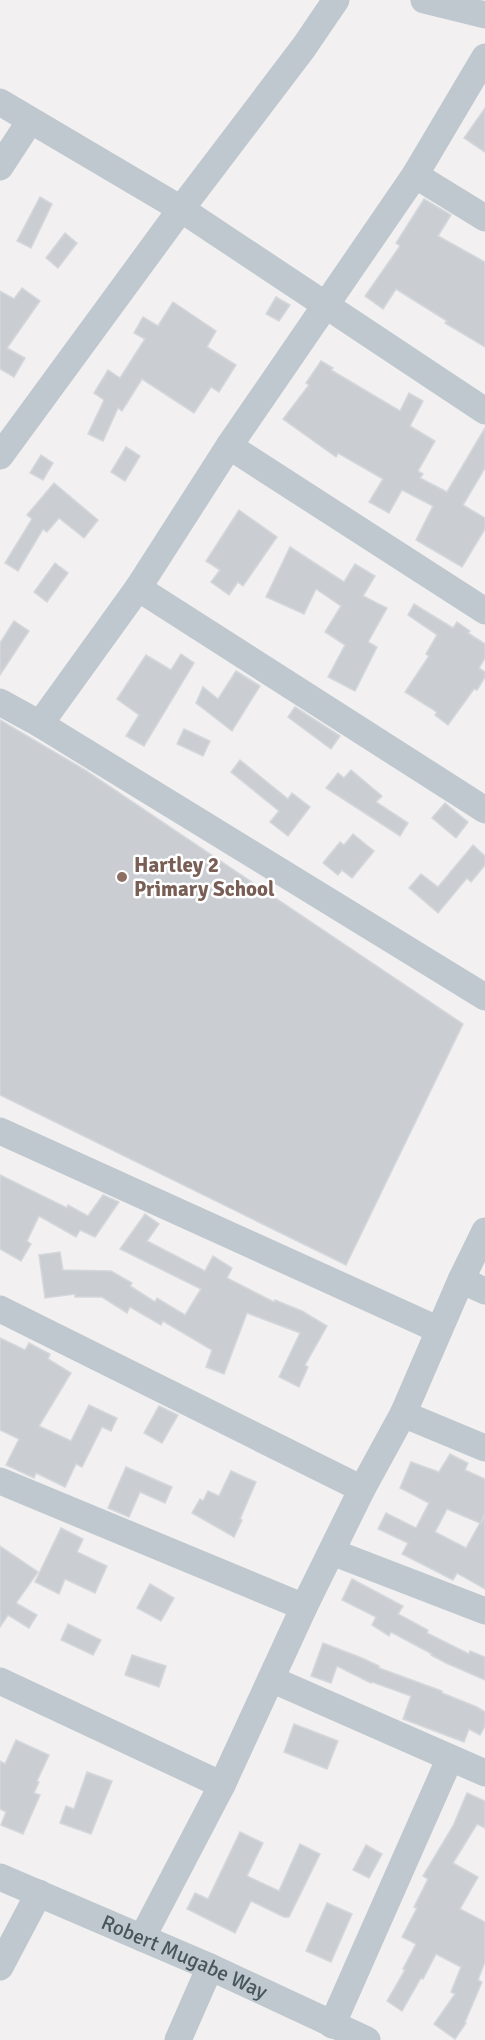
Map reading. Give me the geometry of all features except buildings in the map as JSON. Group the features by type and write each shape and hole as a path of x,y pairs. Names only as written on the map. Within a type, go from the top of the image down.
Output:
{"street":[{"path":"0,456 181,209 304,47 336,0"},
{"path":"424,0 485,15"},
{"path":"40,724 138,588 229,446 415,175 485,57"},
{"path":"0,102 181,209 485,411"},
{"path":"0,167 30,121"},
{"path":"415,175 485,218"},
{"path":"229,446 485,611"},
{"path":"138,588 485,810"},
{"path":"0,702 40,724 485,997"},
{"path":"0,1131 439,1330"},
{"path":"142,1938 222,1785 362,1488 403,1414 439,1330 473,1286 485,1231"},
{"path":"0,1309 362,1488"},
{"path":"403,1414 485,1448"},
{"path":"0,1481 304,1607"},
{"path":"332,1552 485,1611"},
{"path":"271,1679 485,1773"},
{"path":"0,1681 222,1785"},
{"path":"332,2025 450,1758"},
{"name":"Robert Mugabe Way","path":"0,1877 210,1967 367,2040"},
{"path":"1,1962 39,1893"},
{"path":"178,2040 210,1967"}],"place":[{"name":"Hartley 2 Primary School","path":"122,877"}]}
